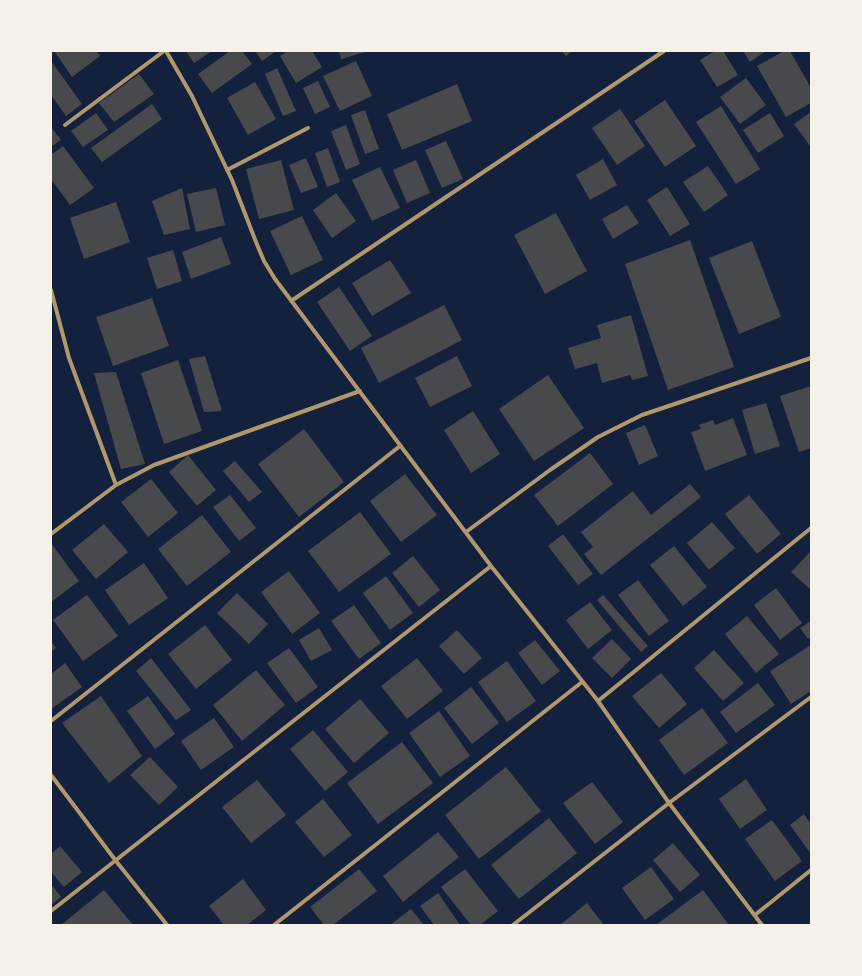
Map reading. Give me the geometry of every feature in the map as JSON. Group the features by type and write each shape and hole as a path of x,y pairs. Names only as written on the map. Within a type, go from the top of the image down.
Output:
{"street":[{"path":"65,125 165,51 192,96 227,170 264,262 291,301 491,566 598,701 669,802 762,925"},
{"path":"291,301 655,53 664,51"},
{"path":"227,170 308,128"},
{"path":"51,290 69,358 116,485"},
{"path":"466,532 550,470 598,437 642,415 811,358"},
{"path":"51,534 116,485 154,465 360,391"},
{"path":"51,721 400,446"},
{"path":"598,701 811,528"},
{"path":"51,912 491,566"},
{"path":"274,925 582,682"},
{"path":"513,925 669,802 811,697"},
{"path":"51,775 167,925"},
{"path":"755,915 811,870"}],"building":[{"path":"96,51 100,56 72,77 55,52"},
{"path":"186,51 212,51 194,63"},
{"path":"230,51 242,51 252,64 212,93 198,74"},
{"path":"255,51 276,51 262,61"},
{"path":"288,51 312,51 322,67 296,83 280,56"},
{"path":"339,51 369,51 341,59"},
{"path":"562,51 572,51 566,56"},
{"path":"715,51 723,51 738,75 717,87 700,60"},
{"path":"743,51 766,51 750,62"},
{"path":"784,51 790,51 811,88 811,103 786,117 757,66"},
{"path":"51,61 82,104 66,116 51,95"},
{"path":"356,61 372,96 340,111 323,76"},
{"path":"277,68 296,111 283,116 265,74"},
{"path":"139,74 154,94 114,122 99,103"},
{"path":"746,78 766,105 740,124 720,97"},
{"path":"318,81 330,107 315,114 303,88"},
{"path":"255,82 276,119 248,135 227,98"},
{"path":"457,84 472,121 402,150 387,114"},
{"path":"665,100 696,146 665,167 634,121"},
{"path":"152,104 162,119 102,162 91,148"},
{"path":"721,106 760,169 736,184 696,122"},
{"path":"620,109 645,146 617,165 592,128"},
{"path":"365,110 379,149 365,154 351,115"},
{"path":"811,112 811,145 810,146 794,124"},
{"path":"96,113 108,130 83,147 71,131"},
{"path":"770,113 784,136 758,153 743,130"},
{"path":"346,125 360,164 346,170 331,131"},
{"path":"51,127 61,140 51,147"},
{"path":"446,141 463,179 442,188 425,150"},
{"path":"63,146 94,188 70,205 51,179 51,155"},
{"path":"328,148 340,182 327,187 315,153"},
{"path":"306,158 318,187 301,193 289,165"},
{"path":"603,159 617,185 590,200 576,175"},
{"path":"281,160 294,210 259,219 246,169"},
{"path":"416,160 430,193 407,203 393,170"},
{"path":"708,166 728,195 704,212 683,182"},
{"path":"380,167 400,208 372,221 352,180"},
{"path":"667,187 690,224 670,236 647,200"},
{"path":"182,188 190,229 164,235 152,201"},
{"path":"216,188 225,225 196,232 187,194"},
{"path":"336,193 356,221 332,238 313,210"},
{"path":"116,202 130,242 84,259 70,218"},
{"path":"627,205 639,223 613,239 602,219"},
{"path":"556,213 587,271 545,294 514,235"},
{"path":"302,216 323,260 291,275 270,231"},
{"path":"221,237 231,264 191,279 182,252"},
{"path":"690,240 734,367 668,390 625,264"},
{"path":"752,241 781,317 739,334 709,258"},
{"path":"173,250 182,281 157,289 147,258"},
{"path":"390,260 411,293 372,316 352,283"},
{"path":"339,287 372,336 350,351 317,302"},
{"path":"152,298 169,346 113,366 96,317"},
{"path":"444,305 462,340 379,383 361,348"},
{"path":"631,315 648,376 632,380 630,375 602,383 597,363 575,369 568,348 601,338 597,325"},
{"path":"205,356 222,411 204,412 189,359"},
{"path":"457,356 472,386 430,407 415,378"},
{"path":"178,360 202,431 164,444 141,373"},
{"path":"116,372 145,464 121,469 94,373"},
{"path":"548,375 584,428 534,461 499,409"},
{"path":"811,386 811,448 799,452 780,396"},
{"path":"766,403 780,446 755,454 742,410"},
{"path":"473,411 500,454 471,473 444,430"},
{"path":"733,418 747,455 705,471 691,432 701,429 699,425 713,420 715,425"},
{"path":"645,425 658,456 639,465 626,433"},
{"path":"304,429 344,482 299,517 258,464"},
{"path":"590,453 613,484 558,526 534,495"},
{"path":"188,455 216,490 197,506 169,472"},
{"path":"235,461 262,492 249,502 223,471"},
{"path":"405,474 437,515 401,542 370,501"},
{"path":"151,479 178,513 148,537 121,502"},
{"path":"690,484 701,497 601,575 584,554 593,547 581,532 633,491 651,515"},
{"path":"230,495 256,528 239,541 213,507"},
{"path":"749,495 781,534 757,554 725,514"},
{"path":"360,512 391,554 339,592 308,551"},
{"path":"202,515 231,552 187,586 158,549"},
{"path":"712,522 735,548 709,570 687,543"},
{"path":"104,524 128,552 96,579 72,550"},
{"path":"563,534 593,574 578,585 548,546"},
{"path":"51,543 79,581 51,602"},
{"path":"674,546 707,587 683,606 650,565"},
{"path":"811,551 811,590 791,572"},
{"path":"413,556 440,590 419,607 392,573"},
{"path":"144,563 168,598 129,625 105,590"},
{"path":"289,571 320,613 292,634 261,592"},
{"path":"386,576 413,613 390,630 363,593"},
{"path":"638,580 669,621 649,636 618,595"},
{"path":"776,588 802,623 780,640 754,605"},
{"path":"237,593 268,624 249,644 217,613"},
{"path":"87,595 118,636 83,661 53,620"},
{"path":"603,595 648,646 641,652 597,600"},
{"path":"590,602 612,630 588,649 566,620"},
{"path":"354,605 381,643 359,659 331,621"},
{"path":"747,616 779,654 756,673 725,634"},
{"path":"811,621 811,637 808,639 800,628"},
{"path":"205,625 232,660 196,689 168,654"},
{"path":"319,628 332,650 311,661 299,640"},
{"path":"457,630 482,658 464,674 439,646"},
{"path":"612,639 631,659 612,678 592,658"},
{"path":"535,640 560,671 542,685 518,653"},
{"path":"51,642 56,648 51,652"},
{"path":"811,645 811,691 791,704 770,671"},
{"path":"289,648 318,687 296,703 267,663"},
{"path":"714,650 744,683 723,701 694,668"},
{"path":"151,658 191,710 176,720 136,671"},
{"path":"417,658 443,691 407,719 381,686"},
{"path":"507,661 536,701 507,722 478,682"},
{"path":"65,663 82,687 51,709 51,674"},
{"path":"256,670 285,705 242,741 213,705"},
{"path":"661,673 687,704 659,728 632,696"},
{"path":"758,683 775,705 736,733 720,712"},
{"path":"471,687 499,723 472,744 444,708"},
{"path":"101,696 142,756 109,783 62,723"},
{"path":"148,696 175,734 155,749 127,711"},
{"path":"360,699 389,733 354,763 325,729"},
{"path":"702,708 728,743 684,775 659,740"},
{"path":"439,711 470,756 440,777 409,733"},
{"path":"214,718 234,747 201,770 181,741"},
{"path":"313,730 348,772 325,791 290,749"},
{"path":"402,742 433,783 378,824 347,783"},
{"path":"150,757 178,787 159,805 130,775"},
{"path":"506,767 541,811 479,859 445,815"},
{"path":"746,779 767,810 740,829 719,799"},
{"path":"257,780 286,815 251,843 222,807"},
{"path":"592,782 623,822 595,844 563,803"},
{"path":"323,799 352,835 324,857 295,822"},
{"path":"804,814 811,824 811,854 790,825"},
{"path":"549,818 577,853 519,899 491,865"},
{"path":"772,820 802,861 775,881 745,839"},
{"path":"438,832 459,857 403,902 383,876"},
{"path":"673,843 700,875 680,892 653,860"},
{"path":"60,846 82,872 64,887 51,872 51,854"},
{"path":"651,867 674,899 645,920 622,888"},
{"path":"359,869 377,891 333,925 324,925 310,907"},
{"path":"465,869 498,911 480,925 471,925 441,887"},
{"path":"243,879 266,910 247,925 224,925 209,906"},
{"path":"51,884 61,897 51,905"},
{"path":"104,890 133,925 61,925"},
{"path":"703,890 729,925 656,925"},
{"path":"438,893 460,925 434,925 420,906"},
{"path":"587,903 604,925 560,925"},
{"path":"411,909 424,925 390,925"}]}
